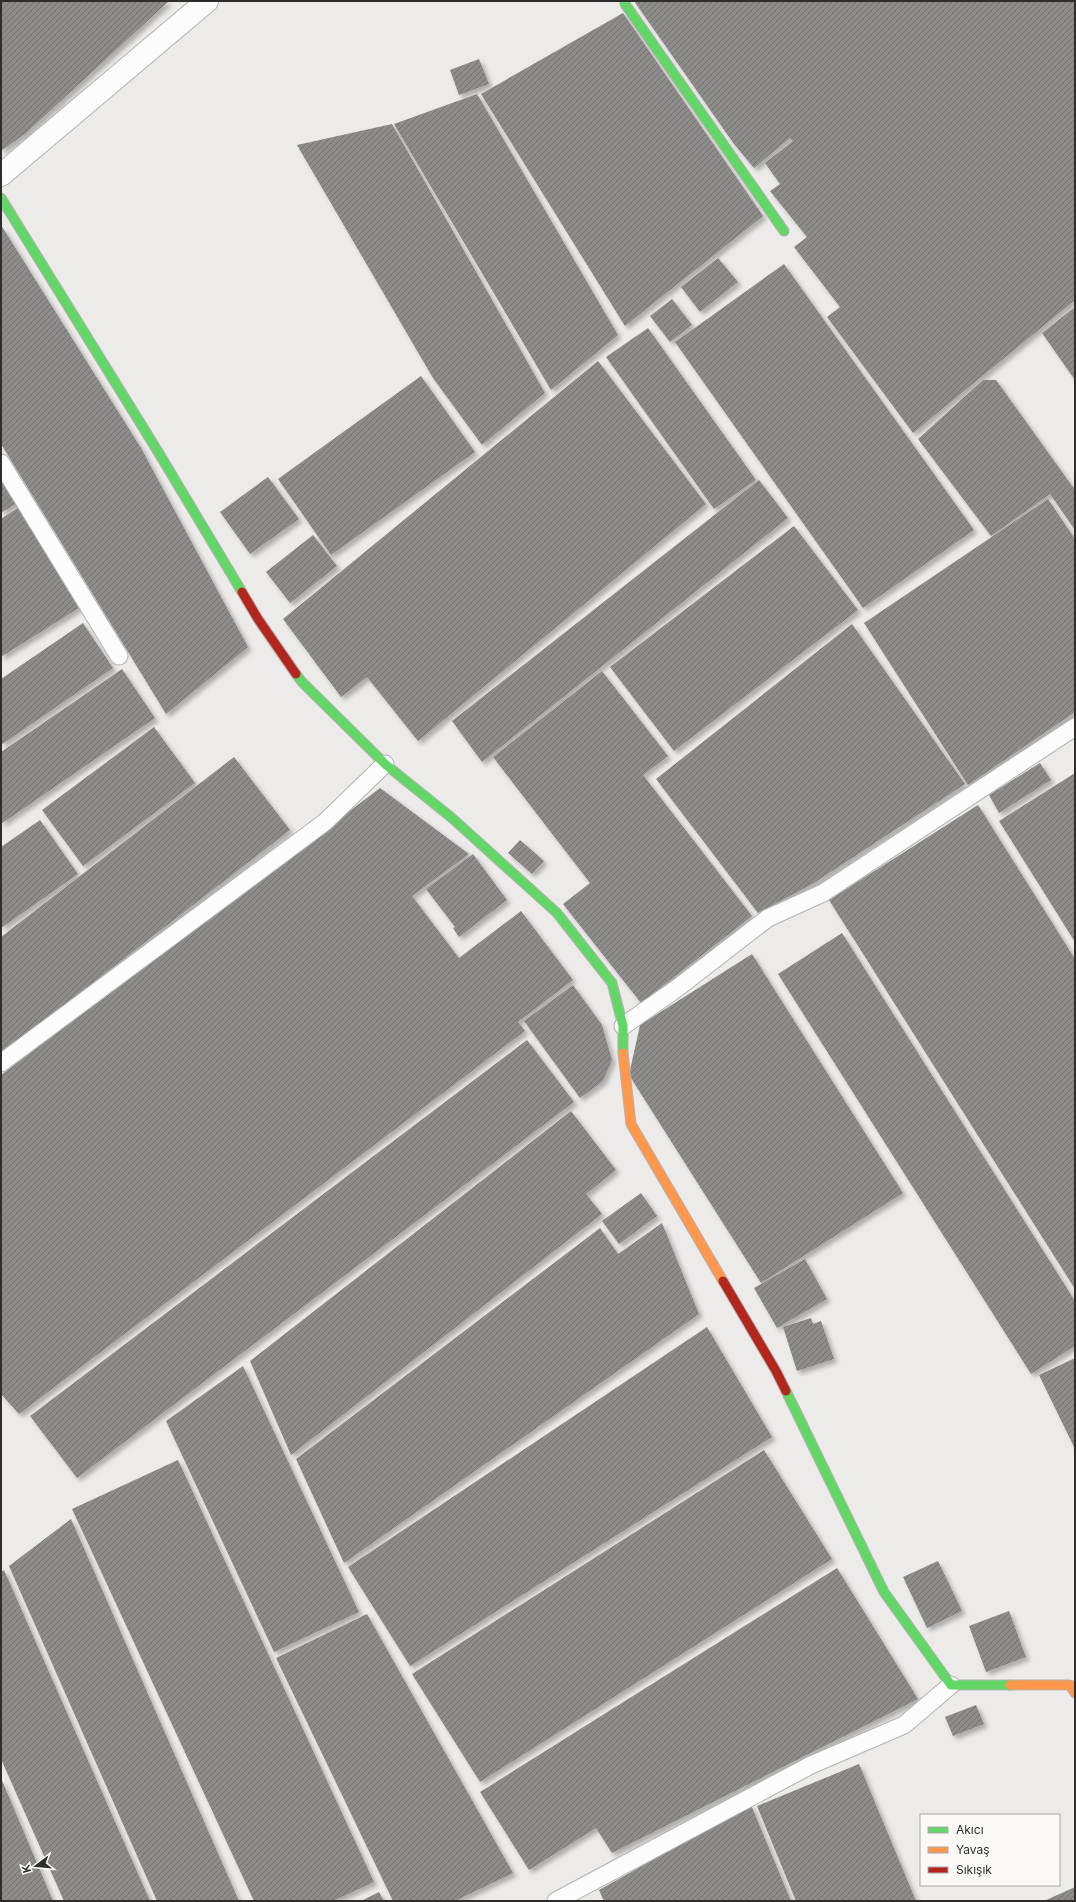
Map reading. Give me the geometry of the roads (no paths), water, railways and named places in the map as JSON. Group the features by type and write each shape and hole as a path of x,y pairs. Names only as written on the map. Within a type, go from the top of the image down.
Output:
{"street":[{"path":"1,175 207,1"},
{"path":"625,1 625,4 784,230"},
{"path":"1,198 258,619 302,682 385,764 452,818 557,913 612,983 624,1026 623,1059 631,1124 776,1371 884,1592 951,1685 1070,1685 1075,1693"}],"lane":[{"path":"1,463 119,656"},
{"path":"624,1026 676,989 768,918 823,893 1075,727"},
{"path":"1,1063 325,822 385,764"},
{"path":"556,1901 811,1765 904,1725 951,1685"}]}
